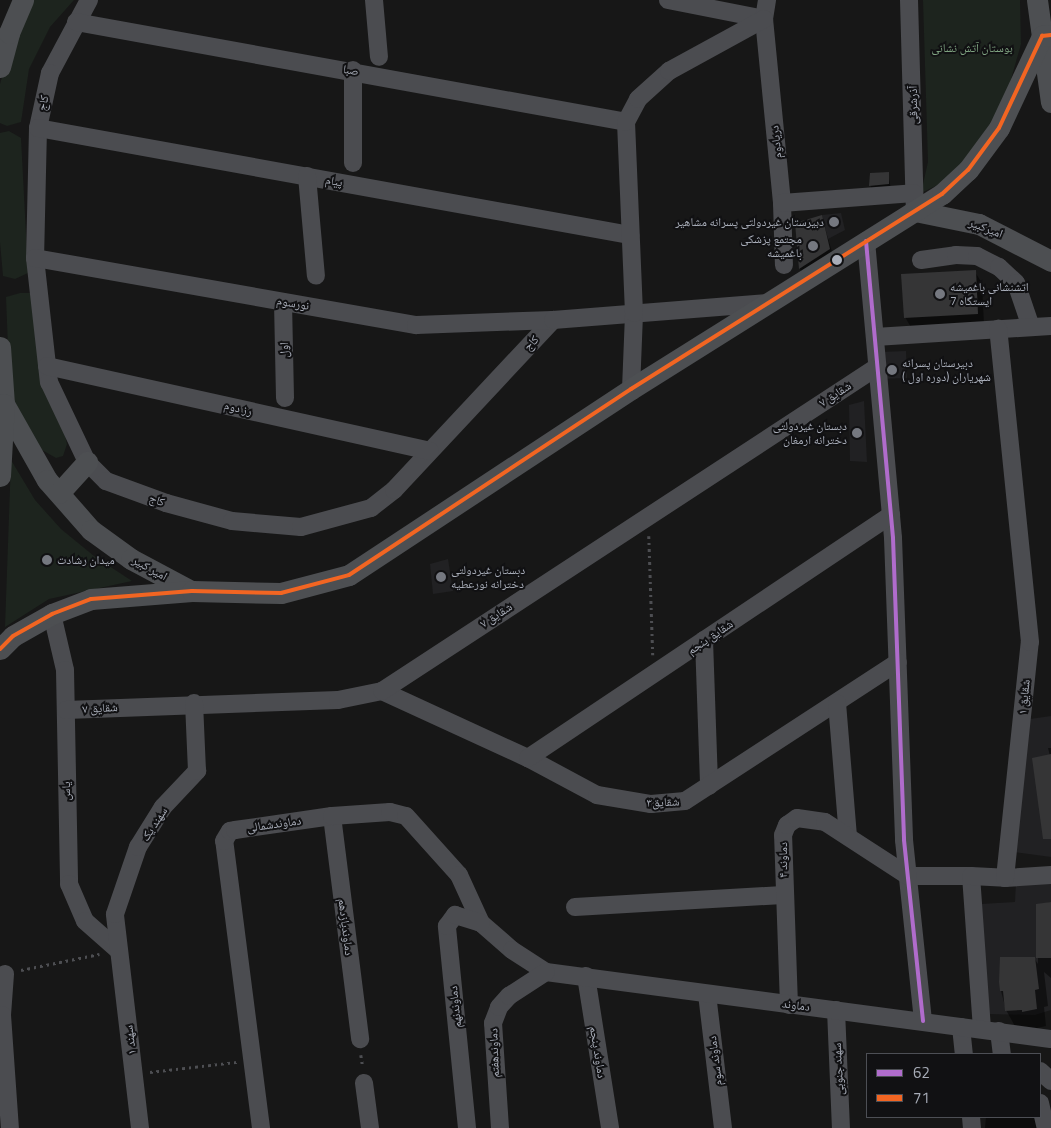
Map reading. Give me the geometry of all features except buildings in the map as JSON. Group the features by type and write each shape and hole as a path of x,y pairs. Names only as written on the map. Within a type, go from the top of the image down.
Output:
{"main road":[{"path":"0,67 9,33 24,0"},
{"path":"1037,0 1047,36 1051,102"},
{"name":"امیر کبیر","path":"0,347 4,404 47,480 91,530 131,559 192,591 281,594 349,575 631,389 866,241 915,202 942,194 968,170 998,128 1047,36"},
{"name":"امیرکبیر","path":"915,202 979,224 1051,261"},
{"path":"0,476 4,404"},
{"path":"59,493 87,462"},
{"path":"0,649 13,636 52,614 91,599 192,591"}],"street":[{"name":"کاج","path":"89,0 50,73 38,128 35,258 49,382 87,462 106,481 166,503 232,521 301,527 371,508 394,490 553,320"},
{"path":"374,0 379,57"},
{"path":"668,0 764,18"},
{"path":"764,18 766,0"},
{"name":"آذرشرقی","path":"909,0 915,202"},
{"path":"631,389 634,313 626,122 638,99 669,71 764,18"},
{"name":"دریادوم","path":"764,18 782,203 784,265"},
{"name":"صبا","path":"76,22 354,70 626,122"},
{"path":"353,163 354,70"},
{"name":"پیام","path":"38,128 630,235"},
{"path":"307,176 316,276"},
{"path":"782,203 915,202"},
{"path":"866,241 891,515 898,662 900,788 923,1021"},
{"path":"921,260 970,256 999,267 1016,283 1031,327"},
{"name":"نورسوم","path":"35,258 416,325 553,320"},
{"name":"اول","path":"283,302 285,398"},
{"path":"553,320 767,303"},
{"path":"874,337 1051,326"},
{"name":"شقایق ۱","path":"998,329 1030,642 1005,878"},
{"name":"رز دوم","path":"47,366 430,451"},
{"name":"شقایق ۷","path":"66,710 194,703 338,700 382,690 648,514 877,367"},
{"name":"شقایق پنجم","path":"528,758 891,515"},
{"name":"یاس","path":"52,614 63,662 66,710 69,884 85,921 119,951"},
{"path":"704,640 709,786"},
{"name":"شقایق۳","path":"382,690 528,758 597,795 651,804 685,801 898,662"},
{"name":"سهند یک","path":"119,951 115,914 138,847 163,807 196,771 194,703"},
{"path":"836,703 848,836"},
{"name":"دماوندشمالی","path":"261,1128 225,837 235,830 332,816 390,812 406,816 459,875 481,923 512,950 546,972"},
{"name":"دماوندیازدهم","path":"332,816 360,1039"},
{"name":"دماوند ۴","path":"789,1005 783,895 783,835 787,826 797,818 824,822 908,876"},
{"path":"908,876 926,875"},
{"path":"908,876 1005,878 1051,875"},
{"path":"971,876 982,1029"},
{"path":"575,907 783,895"},
{"name":"دماوندنهم","path":"467,1128 447,926 455,916 481,923"},
{"name":"سهند ۱","path":"119,951 140,1128"},
{"name":"دماوند","path":"546,972 1050,1038"},
{"name":"دماوندهفتم","path":"500,1128 493,1023 499,1007 509,996 546,972"},
{"path":"5,974 2,1015 10,1128"},
{"name":"دماوند پنجم","path":"586,976 610,1128"},
{"name":"دماوند سوم","path":"707,994 723,1128"},
{"name":"سهند جنوبی","path":"836,1010 841,1128"},
{"path":"961,1026 964,1053"},
{"path":"999,1031 1002,1053"},
{"path":"1041,1072 1051,1081"},
{"path":"364,1083 370,1128"},
{"path":"1041,1107 1046,1128"}],"path":[{"path":"648,514 654,674"},
{"path":"5,974 119,951"},
{"path":"360,1039 364,1083"},
{"path":"134,1074 252,1061"}],"shaded area":[{"name":"دبیرستان غیردولتی پسرانه مشاهیر","path":"841,213 845,230 828,239 822,215"},
{"name":"دبیرستان پسرانه شهریاران (دوره اول )","path":"906,351 907,378 878,379 881,352"},
{"name":"دبستان غیردولتی دخترانه ارمغان","path":"864,401 867,462 850,461 849,405"},
{"name":"دبستان غیردولتی دخترانه نورعطیه","path":"448,559 453,591 433,594 430,564"},
{"path":"1051,716 1051,857 1015,852 1030,719"},
{"path":"1051,880 1051,1010 1035,1015 988,1014 981,904 1015,902 1016,881"}],"green space":[{"path":"29,0 74,0 50,27 29,69 21,122 7,126 0,123 0,84 15,30"},
{"name":"بوستان آتش نشانی","path":"923,0 1020,0 1021,44 1004,104 968,159 946,181 921,193 928,162"},
{"path":"9,131 21,138 28,273 15,279 3,276 0,242 0,133"},
{"path":"20,293 32,293 67,444 63,456 56,458 35,446 10,398 6,297"},
{"path":"11,460 35,500 61,529 94,556 132,581 49,599 5,627"}],"transit line":[{"name":"71","path":"0,649 13,636 52,614 91,599 192,591 281,593 349,575 631,389 942,194 968,170 999,128 1042,36 1051,35"},
{"name":"62","path":"866,241 893,538 904,840 923,1021"}],"place":[{"name":"دبیرستان غیردولتی پسرانه مشاهیر","path":"834,222"},
{"name":"مجتمع پزشکی باغمیشه","path":"813,246"},
{"name":"اتشنشانی باغمیشه ایستگاه 7","path":"940,294"},
{"name":"دبیرستان پسرانه شهریاران (دوره اول )","path":"892,370"},
{"name":"دبستان غیردولتی دخترانه ارمغان","path":"857,433"},
{"name":"میدان رشادت","path":"47,560"},
{"name":"دبستان غیردولتی دخترانه نورعطیه","path":"441,577"}]}
